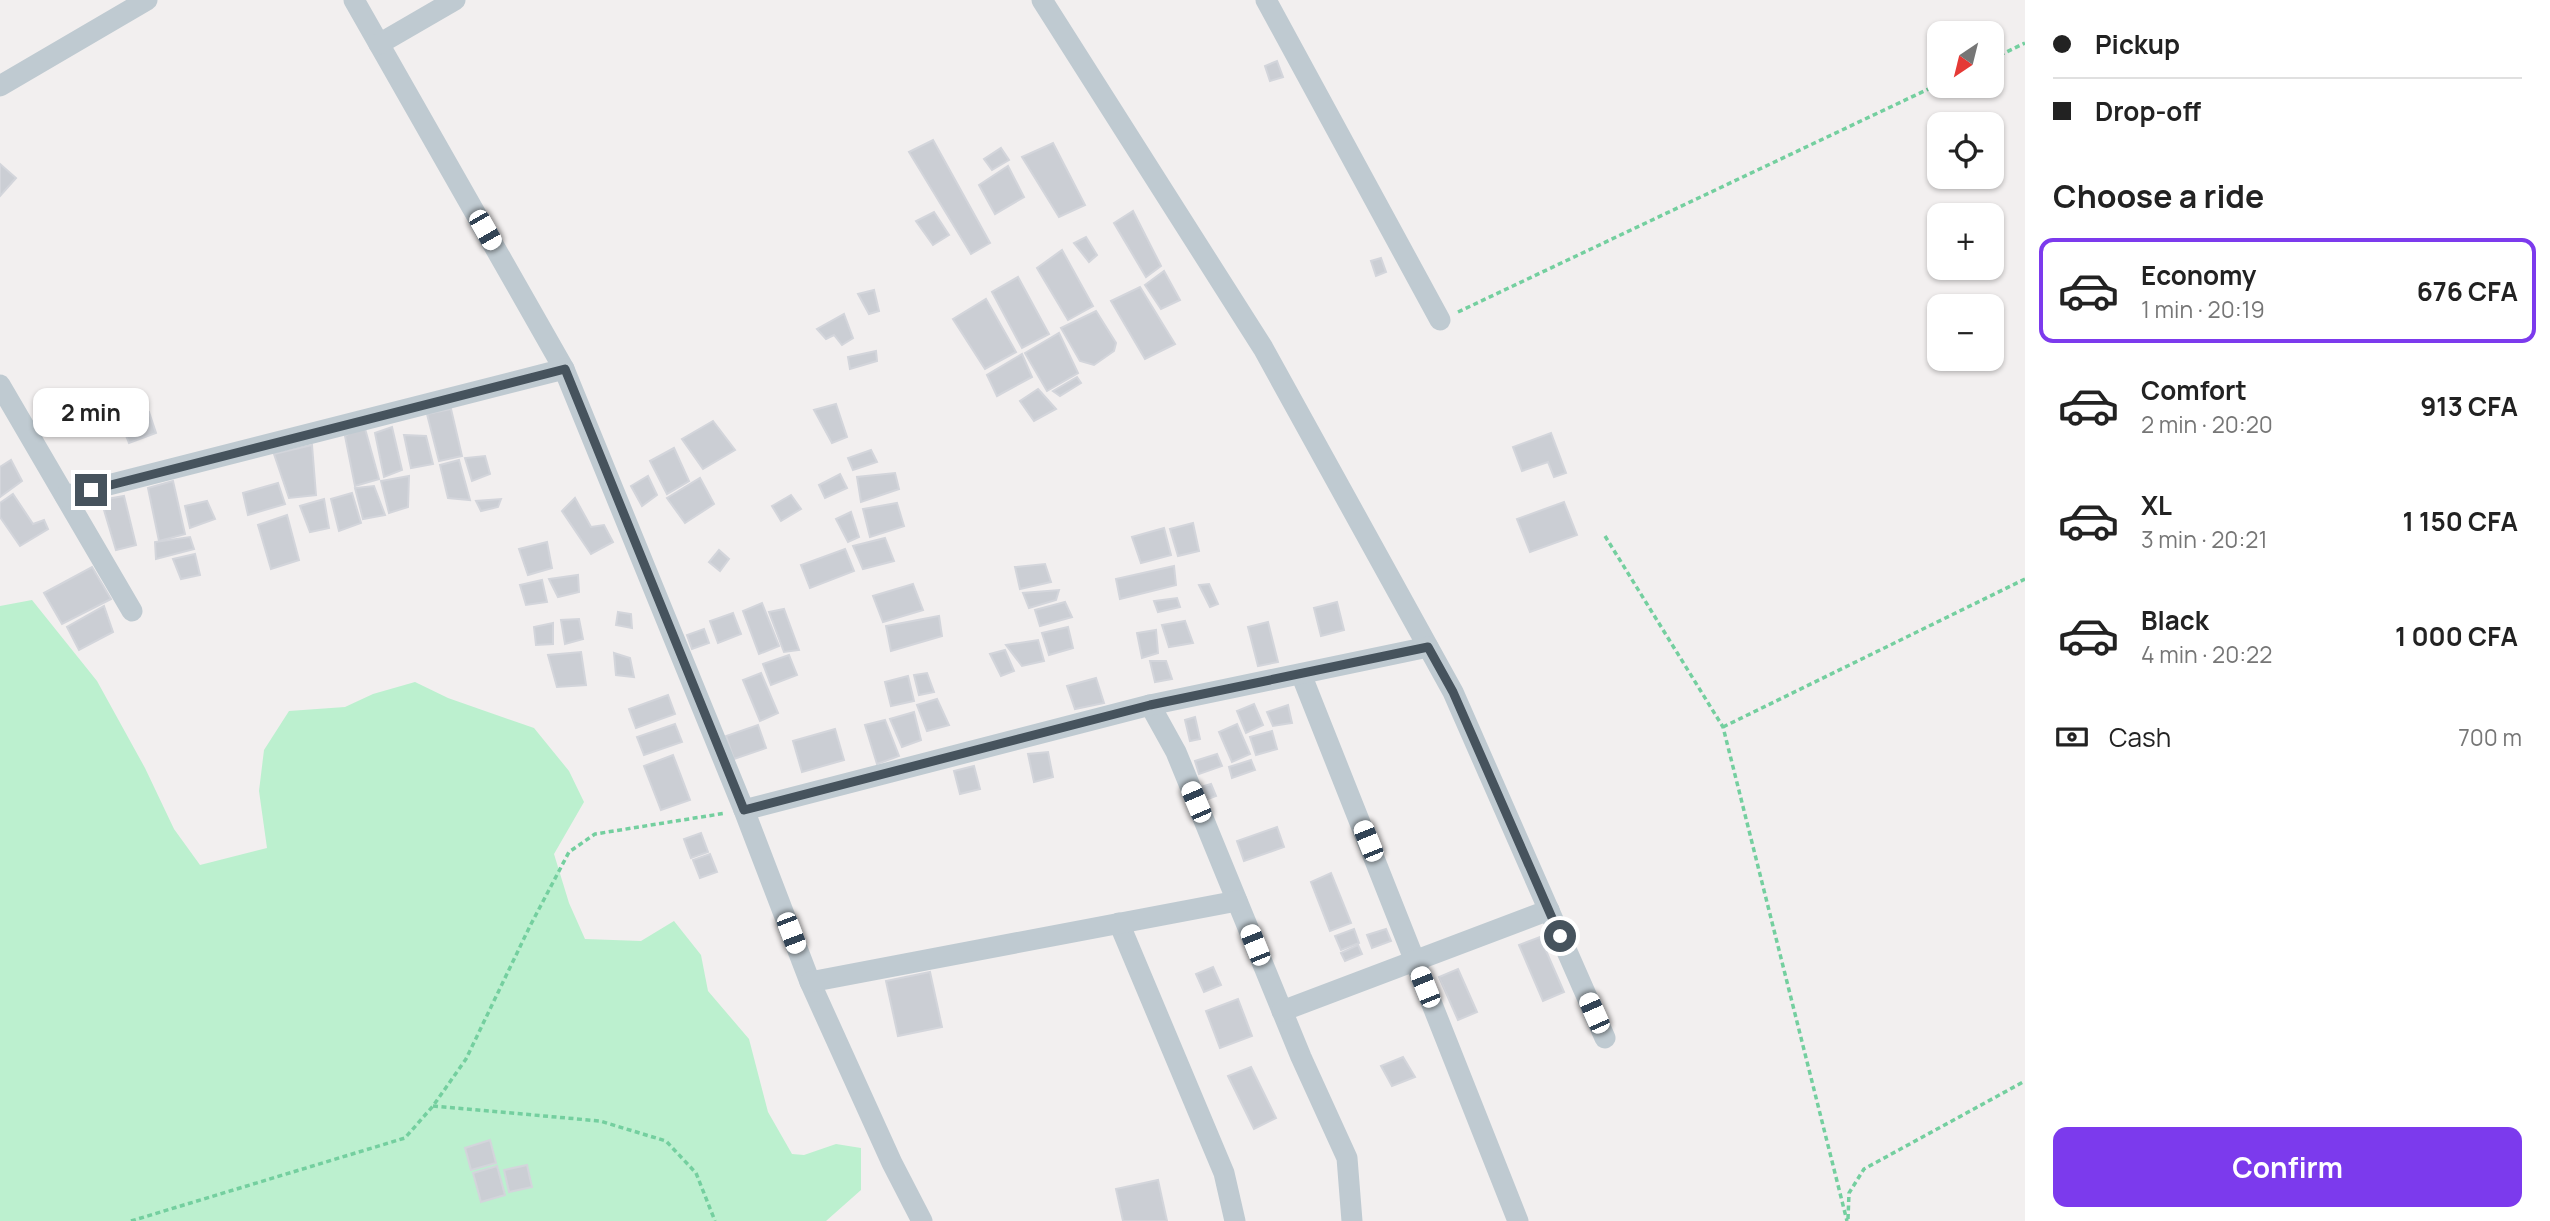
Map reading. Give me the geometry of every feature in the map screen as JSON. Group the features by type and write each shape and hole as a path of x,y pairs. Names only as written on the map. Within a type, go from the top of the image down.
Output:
{"street":[{"path":"0,86 148,0"},
{"path":"354,0 565,369 744,810 810,982 892,1163 922,1221"},
{"path":"379,44 455,0"},
{"path":"1042,0 1263,348 1453,692 1605,1038"},
{"path":"1266,0 1440,320"},
{"path":"65,496 565,369"},
{"path":"0,385 9,421 65,496 132,611"},
{"path":"744,810 1150,705 1428,647"},
{"path":"1301,674 1518,1221"},
{"path":"1150,705 1176,752 1282,1011 1346,1158 1352,1221"},
{"path":"810,982 1237,901"},
{"path":"1282,1011 1549,910"},
{"path":"1119,923 1224,1173 1235,1221"}],"path":[{"path":"2004,53 2025,43"},
{"path":"1440,320 1927,90"},
{"path":"1605,536 1723,727 1848,1221"},
{"path":"1723,727 2025,579"},
{"path":"131,1221 405,1138 433,1106 466,1059 569,852 595,834 744,810"},
{"path":"1848,1221 1849,1193 1864,1168 2025,1081"},
{"path":"433,1106 600,1121 666,1141 696,1173 715,1221"}],"green space":[{"path":"32,600 97,681 145,768 174,829 200,865 267,848 259,791 264,750 289,711 345,707 373,694 415,682 448,698 534,728 569,771 584,802 554,854 569,903 585,939 641,941 674,921 701,955 708,991 749,1039 768,1112 792,1154 804,1155 836,1144 861,1148 861,1190 826,1221 0,1221 0,606"}],"building":[{"path":"1277,61 1283,77 1270,81 1265,66"},
{"path":"933,140 990,243 971,254 909,152"},
{"path":"1053,143 1085,205 1059,217 1022,157"},
{"path":"1001,148 1009,160 992,170 984,159"},
{"path":"0,164 16,178 0,196"},
{"path":"1008,166 1024,197 995,214 979,185"},
{"path":"1133,211 1161,266 1146,277 1114,223"},
{"path":"934,212 949,235 933,245 916,221"},
{"path":"1086,237 1097,255 1089,262 1074,243"},
{"path":"1062,250 1093,306 1068,320 1037,268"},
{"path":"1381,258 1386,272 1376,276 1371,261"},
{"path":"1164,271 1180,300 1161,309 1145,285"},
{"path":"1018,277 1049,334 1022,348 992,292"},
{"path":"1140,287 1175,344 1145,359 1111,301"},
{"path":"874,290 879,311 869,314 858,294"},
{"path":"986,299 1016,352 985,369 953,319"},
{"path":"1096,311 1116,343 1114,351 1094,365 1080,361 1061,328"},
{"path":"844,314 853,338 842,345 834,335 826,339 817,329"},
{"path":"1059,333 1078,373 1047,391 1025,353"},
{"path":"876,351 877,361 850,369 848,357"},
{"path":"1022,354 1032,377 997,396 987,375"},
{"path":"1077,377 1081,383 1060,396 1053,391"},
{"path":"1038,389 1056,409 1034,421 1020,401"},
{"path":"836,404 847,437 832,443 814,410"},
{"path":"451,409 462,456 439,461 427,414"},
{"path":"149,412 156,433 129,443 121,423"},
{"path":"713,421 735,450 703,469 682,439"},
{"path":"364,425 379,479 355,486 345,436"},
{"path":"392,427 402,470 384,477 375,433"},
{"path":"1551,433 1566,473 1554,477 1548,462 1522,471 1513,447"},
{"path":"404,435 426,436 433,464 411,468"},
{"path":"312,445 316,495 289,498 274,454"},
{"path":"674,448 689,481 667,494 650,461"},
{"path":"871,450 877,462 853,470 848,458"},
{"path":"485,456 490,474 472,481 465,458"},
{"path":"11,460 22,481 0,497 0,467"},
{"path":"459,460 470,500 448,498 440,465"},
{"path":"895,473 899,489 861,502 857,477"},
{"path":"840,474 847,488 825,498 819,485"},
{"path":"409,476 408,507 389,513 381,481"},
{"path":"648,476 657,495 642,506 631,486"},
{"path":"700,478 714,504 685,523 667,498"},
{"path":"173,481 185,534 159,541 148,488"},
{"path":"278,483 285,504 248,515 243,493"},
{"path":"374,486 385,515 363,519 355,488"},
{"path":"352,493 361,523 339,531 331,499"},
{"path":"13,494 33,524 44,520 48,529 20,546 0,517 0,503"},
{"path":"791,495 801,509 781,521 772,506"},
{"path":"124,496 136,545 116,550 101,500"},
{"path":"575,498 591,527 604,525 613,542 591,554 562,511"},
{"path":"324,499 329,528 310,532 300,506"},
{"path":"501,499 498,507 481,511 476,501"},
{"path":"207,501 215,519 190,528 185,506"},
{"path":"1564,502 1577,535 1530,552 1517,519"},
{"path":"897,503 904,526 870,537 863,509"},
{"path":"851,512 859,537 848,542 836,519"},
{"path":"287,515 299,560 271,569 258,525"},
{"path":"1193,523 1199,551 1178,556 1170,529"},
{"path":"1164,528 1171,555 1141,563 1132,537"},
{"path":"190,537 194,549 156,559 155,542"},
{"path":"885,538 894,561 863,569 853,546"},
{"path":"547,542 552,568 528,575 519,549"},
{"path":"845,549 854,571 810,588 801,565"},
{"path":"719,550 729,559 720,571 709,562"},
{"path":"195,554 200,575 181,579 173,559"},
{"path":"1045,564 1051,582 1020,589 1015,567"},
{"path":"1174,566 1176,585 1120,599 1116,579"},
{"path":"92,567 111,599 62,624 44,593"},
{"path":"578,575 579,592 558,597 549,579"},
{"path":"542,580 547,602 526,605 520,585"},
{"path":"913,584 923,610 883,622 873,596"},
{"path":"1209,584 1218,604 1210,607 1199,585"},
{"path":"1059,590 1056,600 1029,608 1023,593"},
{"path":"1177,598 1180,607 1158,612 1154,601"},
{"path":"1065,602 1072,617 1040,626 1035,610"},
{"path":"1337,602 1344,630 1321,636 1314,608"},
{"path":"762,603 779,646 759,654 743,611"},
{"path":"104,606 113,632 79,650 67,627"},
{"path":"784,609 799,650 784,652 769,612"},
{"path":"618,612 631,614 632,628 616,625"},
{"path":"733,613 741,634 718,643 710,621"},
{"path":"939,616 942,636 891,651 886,626"},
{"path":"579,619 583,639 565,644 561,620"},
{"path":"1185,621 1193,643 1169,647 1162,625"},
{"path":"1268,622 1278,662 1258,666 1248,627"},
{"path":"553,623 553,644 536,645 534,627"},
{"path":"1068,627 1073,648 1049,655 1042,633"},
{"path":"704,629 709,643 692,649 687,635"},
{"path":"1156,630 1158,653 1142,658 1137,633"},
{"path":"1038,640 1044,661 1022,666 1006,645"},
{"path":"1005,650 1014,671 1001,676 990,654"},
{"path":"581,652 586,685 557,687 548,655"},
{"path":"614,653 630,658 634,677 616,675"},
{"path":"789,655 797,675 771,685 763,664"},
{"path":"1150,661 1166,661 1172,679 1155,682"},
{"path":"761,673 778,713 760,721 743,680"},
{"path":"927,673 934,692 919,695 914,675"},
{"path":"908,676 914,701 891,706 885,682"},
{"path":"1096,678 1104,703 1075,709 1067,686"},
{"path":"668,695 675,714 636,728 629,709"},
{"path":"937,699 949,725 927,731 917,705"},
{"path":"1254,704 1263,725 1246,733 1237,711"},
{"path":"1288,705 1292,723 1273,726 1267,712"},
{"path":"914,712 921,740 902,747 890,719"},
{"path":"1195,717 1200,739 1190,741 1185,720"},
{"path":"885,720 899,756 877,764 865,725"},
{"path":"675,724 682,742 644,755 637,737"},
{"path":"1237,724 1250,754 1232,762 1219,732"},
{"path":"758,725 766,748 734,759 726,736"},
{"path":"835,729 844,760 802,772 793,741"},
{"path":"1272,731 1277,749 1256,755 1250,737"},
{"path":"1048,752 1053,777 1034,782 1028,754"},
{"path":"1217,754 1222,766 1199,774 1195,761"},
{"path":"673,755 690,800 661,810 644,766"},
{"path":"1251,760 1255,770 1232,778 1229,767"},
{"path":"974,766 980,789 960,794 954,771"},
{"path":"1211,784 1216,796 1200,802 1194,789"},
{"path":"1277,827 1284,847 1244,861 1237,841"},
{"path":"701,833 708,852 691,858 684,839"},
{"path":"710,854 717,872 700,878 693,860"},
{"path":"1331,873 1351,923 1330,931 1311,882"},
{"path":"1354,929 1359,943 1341,950 1335,936"},
{"path":"1386,929 1391,941 1372,948 1367,935"},
{"path":"1540,937 1564,992 1543,1001 1519,945"},
{"path":"1358,945 1362,954 1345,961 1341,953"},
{"path":"1213,967 1221,985 1204,992 1196,974"},
{"path":"1458,969 1477,1012 1458,1020 1439,977"},
{"path":"930,972 942,1027 898,1036 886,981"},
{"path":"1238,999 1252,1036 1220,1048 1206,1011"},
{"path":"1403,1057 1415,1077 1392,1086 1381,1066"},
{"path":"1251,1067 1276,1118 1254,1129 1228,1076"},
{"path":"490,1140 496,1163 471,1170 465,1148"},
{"path":"527,1165 532,1187 509,1192 504,1170"},
{"path":"497,1166 505,1195 481,1202 473,1173"},
{"path":"1158,1180 1167,1221 1123,1221 1116,1189"}],"route":[{"path":"91,490 565,369 744,810 1150,705 1428,647 1453,692 1560,936"}]}
